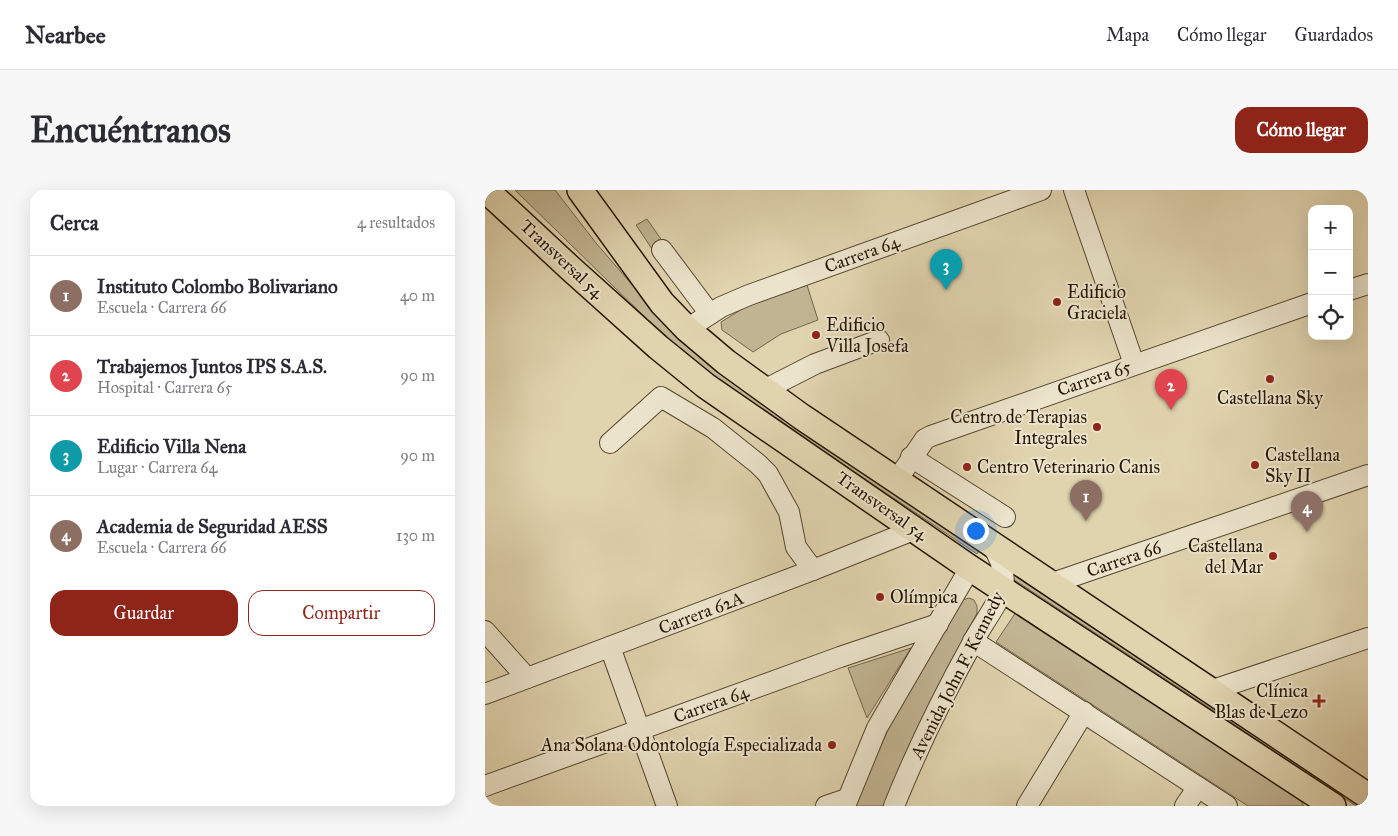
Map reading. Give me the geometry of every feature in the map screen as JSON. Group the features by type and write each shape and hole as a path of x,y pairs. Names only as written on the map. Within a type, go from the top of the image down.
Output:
{"main road":[{"name":"Transversal 54","path":"486,190 637,328 706,386 970,568 1309,797 1333,806"},
{"path":"504,190 637,328"},
{"path":"565,190 615,251 662,303"},
{"name":"Transversal 54","path":"580,190 662,303 687,329 726,362 802,417 1368,796"}],"street":[{"name":"Carrera 64","path":"687,329 710,314 749,295 1041,190"},
{"path":"1074,190 1135,364"},
{"path":"662,250 710,314"},
{"path":"1353,289 1368,284"},
{"name":"Carrera 65","path":"897,480 925,439 931,436 1308,304"},
{"path":"764,390 815,364 879,340"},
{"path":"609,443 661,397 713,428 768,474 789,512 796,548 813,570"},
{"path":"911,458 1005,517"},
{"name":"Carrera 66","path":"1050,584 1368,475"},
{"name":"Carrera 62A","path":"485,694 916,529"},
{"name":"Avenida John F. Kennedy","path":"894,806 915,754 973,641 1003,589 1003,570 991,544"},
{"path":"826,806 846,802 877,728 970,568"},
{"name":"Carrera 64","path":"485,786 937,624"},
{"path":"485,631 527,678"},
{"path":"1210,691 1368,638"},
{"path":"973,641 1227,806"},
{"path":"611,647 667,806"},
{"path":"1027,806 1083,712"},
{"path":"1185,806 1198,787"}],"shaded area":[{"path":"515,190 555,190 596,243 666,324 981,548 977,554 716,379 654,326"},
{"path":"647,219 665,245 654,252 636,225"},
{"path":"807,285 818,320 781,334 753,352 722,330 721,322 747,306"},
{"path":"1013,571 1365,806 1356,806 1010,577"},
{"path":"969,598 974,600 977,606 977,613 885,806 854,806 896,712 963,600"},
{"path":"1016,612 1300,800 1304,806 1248,806 996,642"},
{"path":"911,648 867,718 848,668"}],"place":[{"name":"Edificio Villa Nena","path":"946,290"},
{"name":"Edificio Graciela","path":"1057,302"},
{"name":"Edificio Villa Josefa","path":"816,335"},
{"name":"Castellana Sky","path":"1270,379"},
{"name":"Trabajemos Juntos IPS S.A.S.","path":"1171,410"},
{"name":"Centro de Terapias Integrales","path":"1097,427"},
{"name":"Castellana Sky II","path":"1255,465"},
{"name":"Centro Veterinario Canis","path":"967,467"},
{"name":"Instituto Colombo Bolivariano","path":"1086,521"},
{"name":"Academia de Seguridad AESS","path":"1307,532"},
{"name":"Castellana del Mar","path":"1273,556"},
{"name":"Olímpica","path":"880,597"},
{"name":"Clínica Blas de Lezo","path":"1319,701"},
{"name":"Ana Solana Odontología Especializada","path":"832,745"}]}
